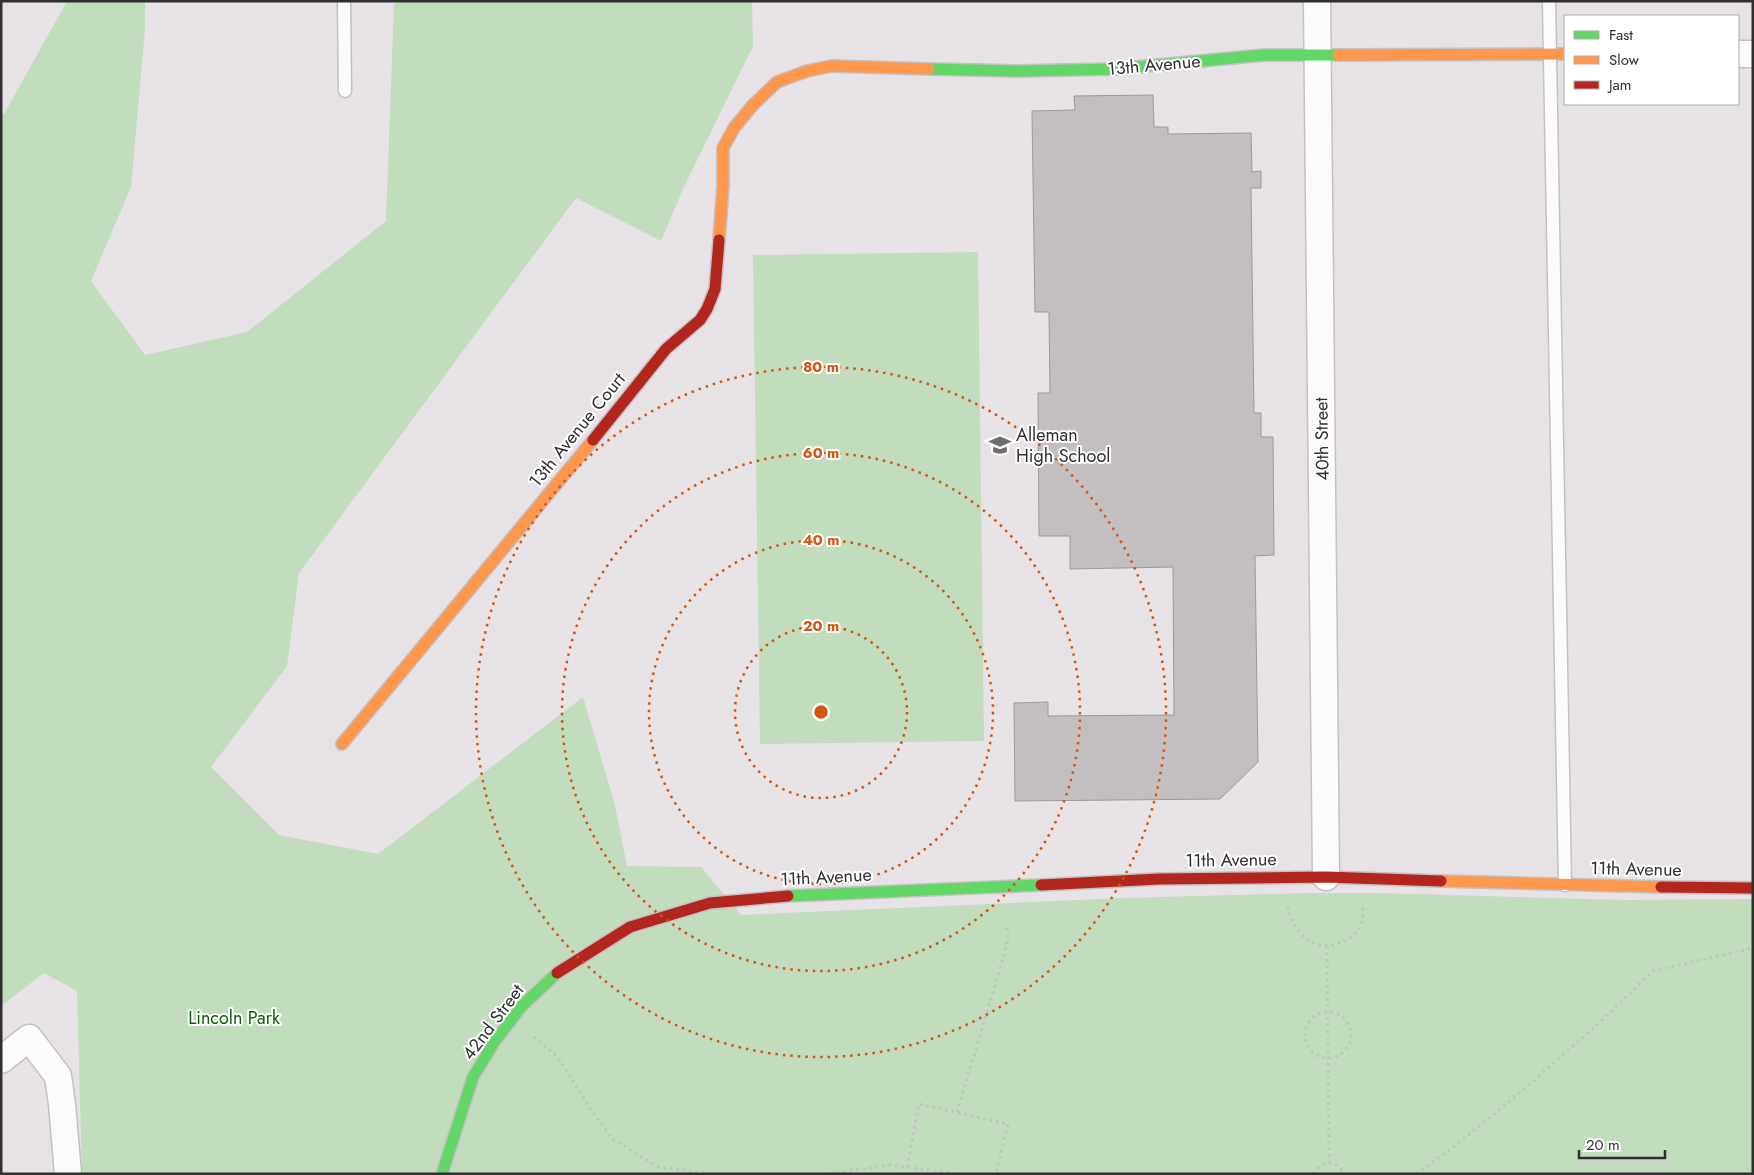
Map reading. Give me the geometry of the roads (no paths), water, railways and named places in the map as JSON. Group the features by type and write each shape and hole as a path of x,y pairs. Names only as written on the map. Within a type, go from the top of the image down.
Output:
{"street":[{"name":"40th Street","path":"1317,1 1326,877"},
{"name":"13th Avenue","path":"753,105 777,82 807,71 832,66 1018,71 1116,69 1264,55 1564,54"},
{"path":"1739,54 1753,54"},
{"name":"13th Avenue Court","path":"342,744 620,408 647,371 666,349 700,320 707,309 715,289 723,148 734,128 753,105"},
{"name":"11th Avenue","path":"710,903 755,898 1159,879 1288,877 1753,888"},
{"name":"42nd Street","path":"442,1174 473,1077 495,1041 522,1006 554,975 630,927 710,903"},
{"path":"1,1060 29,1038 58,1076 68,1174"}],"lane":[{"path":"344,1 344,91"},
{"path":"1549,1 1565,885"}],"place":[{"name":"Alleman High School","path":"1000,445"}],"park label":[{"name":"Lincoln Park","path":"234,1018"}]}
